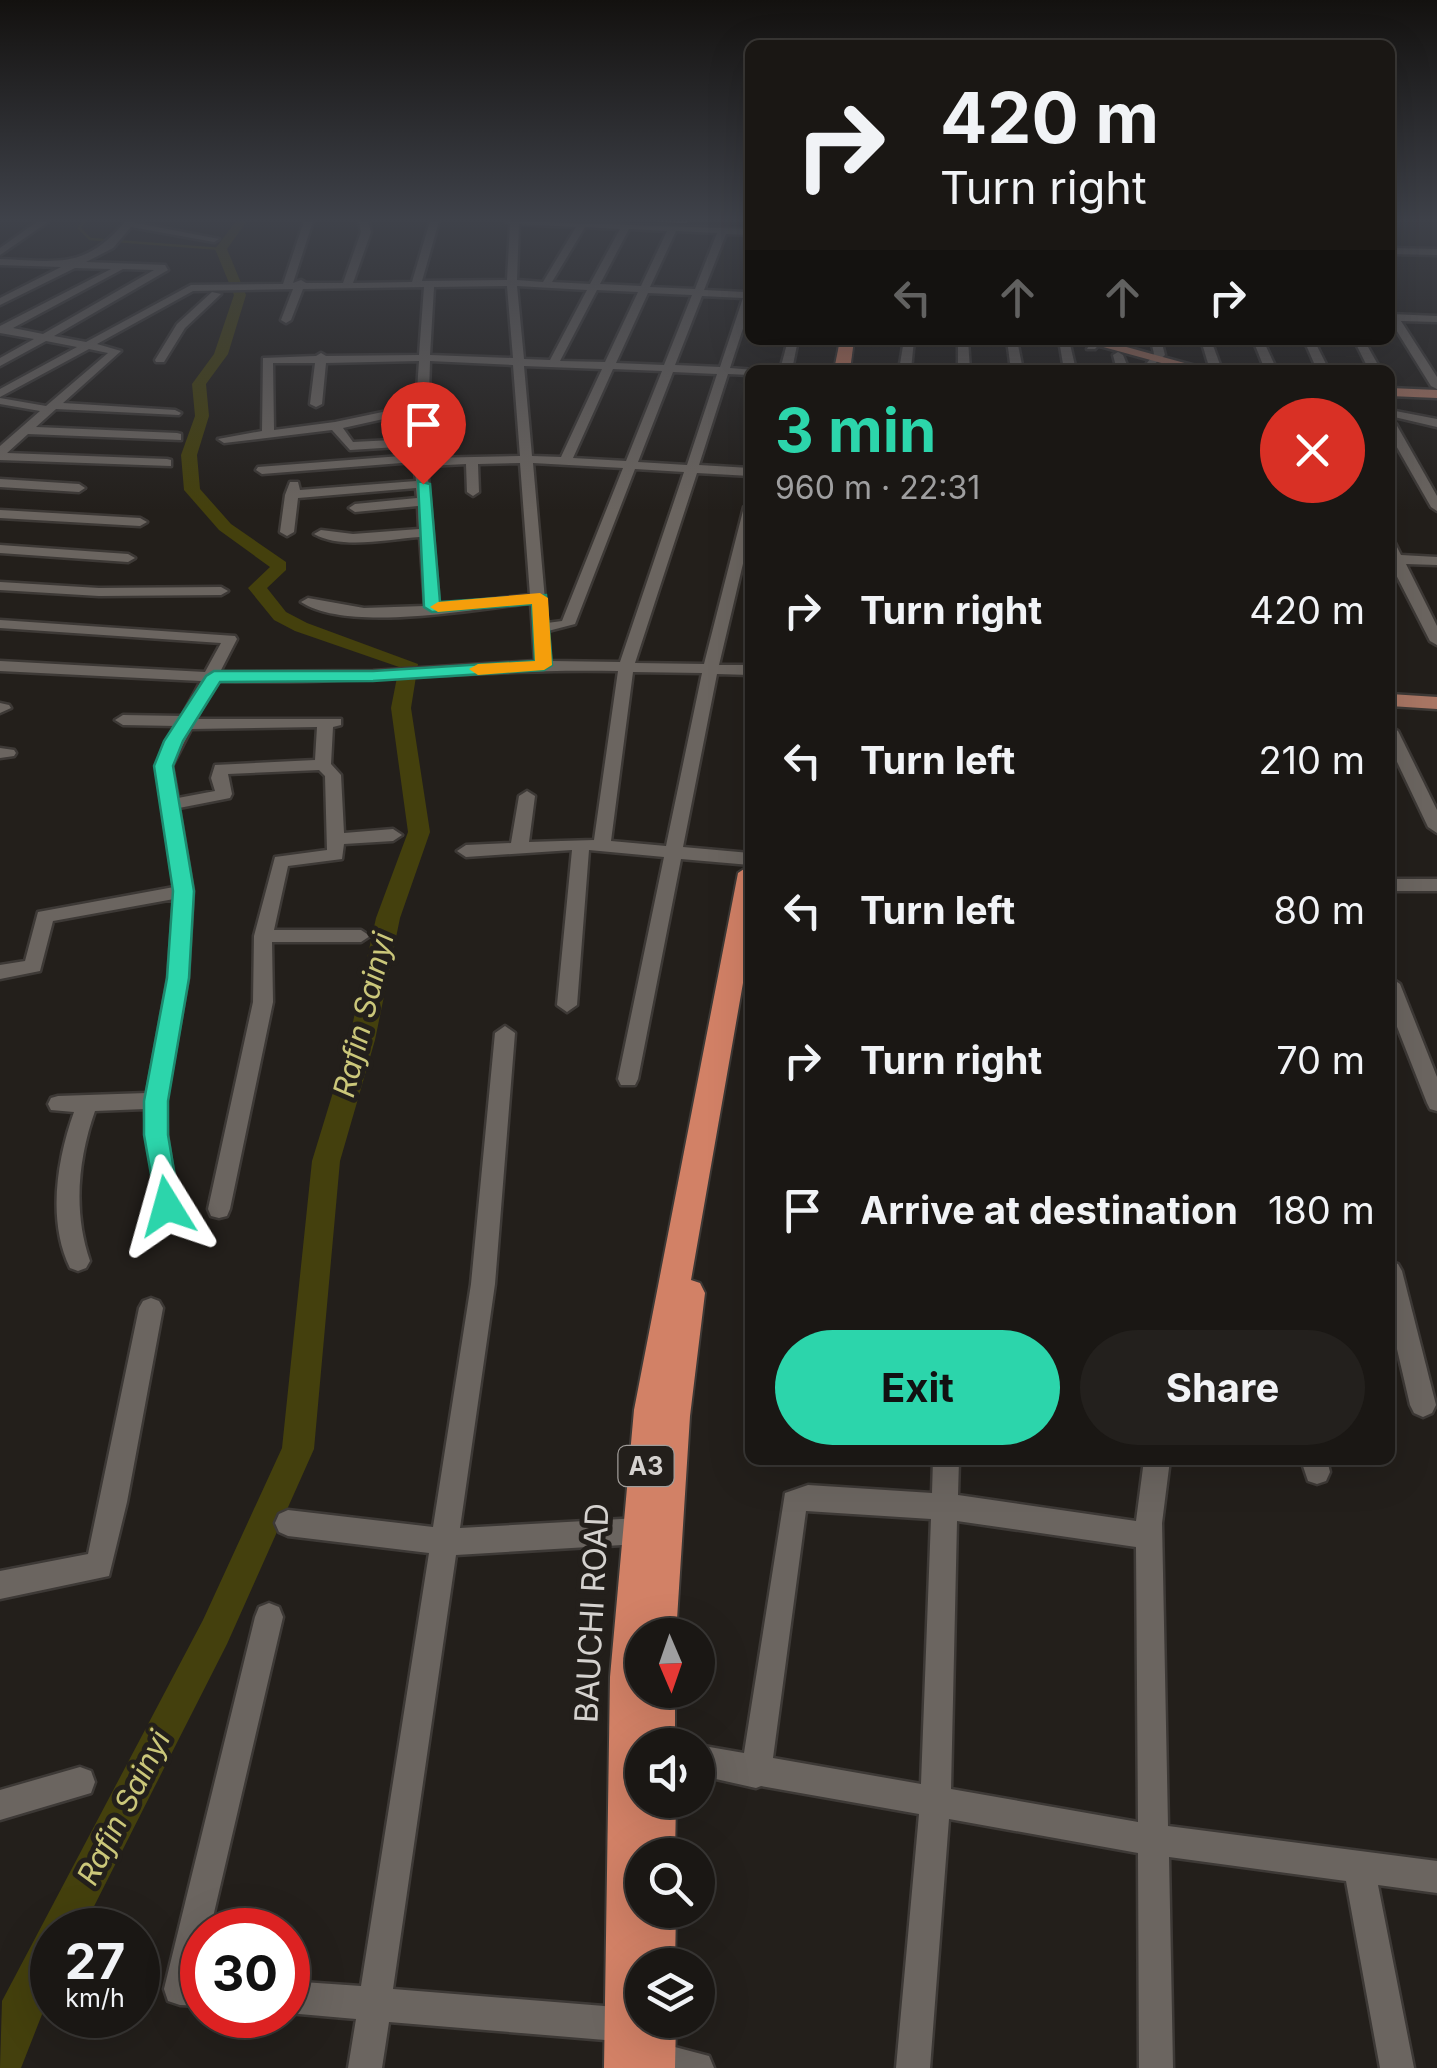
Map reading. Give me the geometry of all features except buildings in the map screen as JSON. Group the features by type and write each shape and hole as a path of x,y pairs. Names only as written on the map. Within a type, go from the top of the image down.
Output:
{"highway":[{"name":"BAUCHI ROAD","path":"642,1728 640,1531 651,1410 745,899"},
{"name":"A3","path":"658,1618 673,1416 690,1284 745,973"},
{"name":"BAUCHI ROAD","path":"642,1818 642,2048"}],"main road":[{"path":"1096,345 1120,362 1176,365"},
{"path":"1100,345 1167,365"},
{"path":"1395,394 1437,397"},
{"path":"1395,696 1437,699"}],"street":[{"path":"1,330 25,318"},
{"path":"0,363 82,318"},
{"path":"0,398 137,318"},
{"path":"160,360 190,318"},
{"path":"425,318 419,442 432,607"},
{"path":"516,318 544,665"},
{"path":"554,362 576,318"},
{"path":"565,461 633,318"},
{"path":"542,628 568,624 686,318"},
{"path":"602,847 626,667 742,318"},
{"path":"1403,318 1437,319"},
{"path":"1395,322 1437,386"},
{"path":"0,454 116,351 1,330"},
{"path":"410,344 427,343"},
{"path":"268,435 267,360 393,344"},
{"path":"1154,361 1160,354 1157,345"},
{"path":"323,351 745,372"},
{"path":"316,404 323,351"},
{"path":"0,380 19,384"},
{"path":"0,398 54,408 175,413"},
{"path":"224,439 334,426 422,407"},
{"path":"1395,414 1437,423"},
{"path":"334,426 350,446 419,442"},
{"path":"26,430 177,437"},
{"path":"1395,435 1437,507"},
{"path":"0,454 168,463"},
{"path":"295,482 421,463 529,459 745,472"},
{"path":"472,461 473,492"},
{"path":"262,470 295,482 423,484"},
{"path":"287,532 295,482"},
{"path":"0,483 79,488"},
{"path":"355,508 426,500"},
{"path":"0,514 140,522"},
{"path":"628,1079 710,669 745,526"},
{"path":"321,534 352,538 428,532"},
{"path":"0,549 128,558 99,592"},
{"path":"1395,555 1437,561"},
{"path":"1395,561 1437,641"},
{"path":"0,586 99,592 221,591"},
{"path":"308,602 374,612 540,598"},
{"path":"0,624 230,639 164,766 184,891 178,978 156,1101 156,1135 167,1206 164,1222"},
{"path":"0,666 214,676 373,676 544,665 745,670"},
{"path":"123,720 330,722 323,765"},
{"path":"1395,726 1437,827"},
{"path":"1395,739 1403,752"},
{"path":"170,805 224,794 218,778 221,770 323,765 333,775 336,855 282,858 263,936 263,1002 219,1209"},
{"path":"519,847 527,796"},
{"path":"335,839 393,835"},
{"path":"567,1005 581,844"},
{"path":"466,851 581,844 745,859"},
{"path":"1395,884 1437,885"},
{"path":"0,972 33,966 45,916 184,891"},
{"path":"263,936 362,936"},
{"path":"1395,997 1437,1103"},
{"path":"365,2068 483,1284 505,1033"},
{"path":"78,1260 68,1239 75,1135 88,1101"},
{"path":"58,1104 156,1101"},
{"path":"1395,1291 1423,1405"},
{"path":"0,1585 98,1566 121,1479 134,1384 151,1308"},
{"path":"913,2068 935,1803 948,1507 946,1465"},
{"path":"1156,2068 1150,1536 1157,1465"},
{"path":"756,1773 794,1502 808,1498 948,1507 1150,1536"},
{"path":"288,1522 447,1542 640,1531"},
{"path":"199,1908 269,1617"},
{"path":"715,1764 1154,1840 1437,1877"},
{"path":"0,1806 80,1782"},
{"path":"1359,1867 1397,2068"},
{"path":"310,1999 376,2004 642,2048 697,2068"}],"waterway":[{"name":"Rafin Sainyi","path":"72,1908 215,1632 298,1449 326,1161 362,1040 388,918 419,832 401,708 409,664 280,616 257,588 280,566 225,527 192,490 189,455 202,416 199,384 221,354 233,318"},
{"name":"Rafin Sainyi","path":"0,2067 30,1990"}],"slow traffic":[{"path":"438,607 540,598 544,665 478,669"}],"route":[{"path":"167,1206 156,1135 156,1101 178,978 184,891 164,766 174,741 214,676 373,676 544,665 540,598 432,607 423,484"}]}
